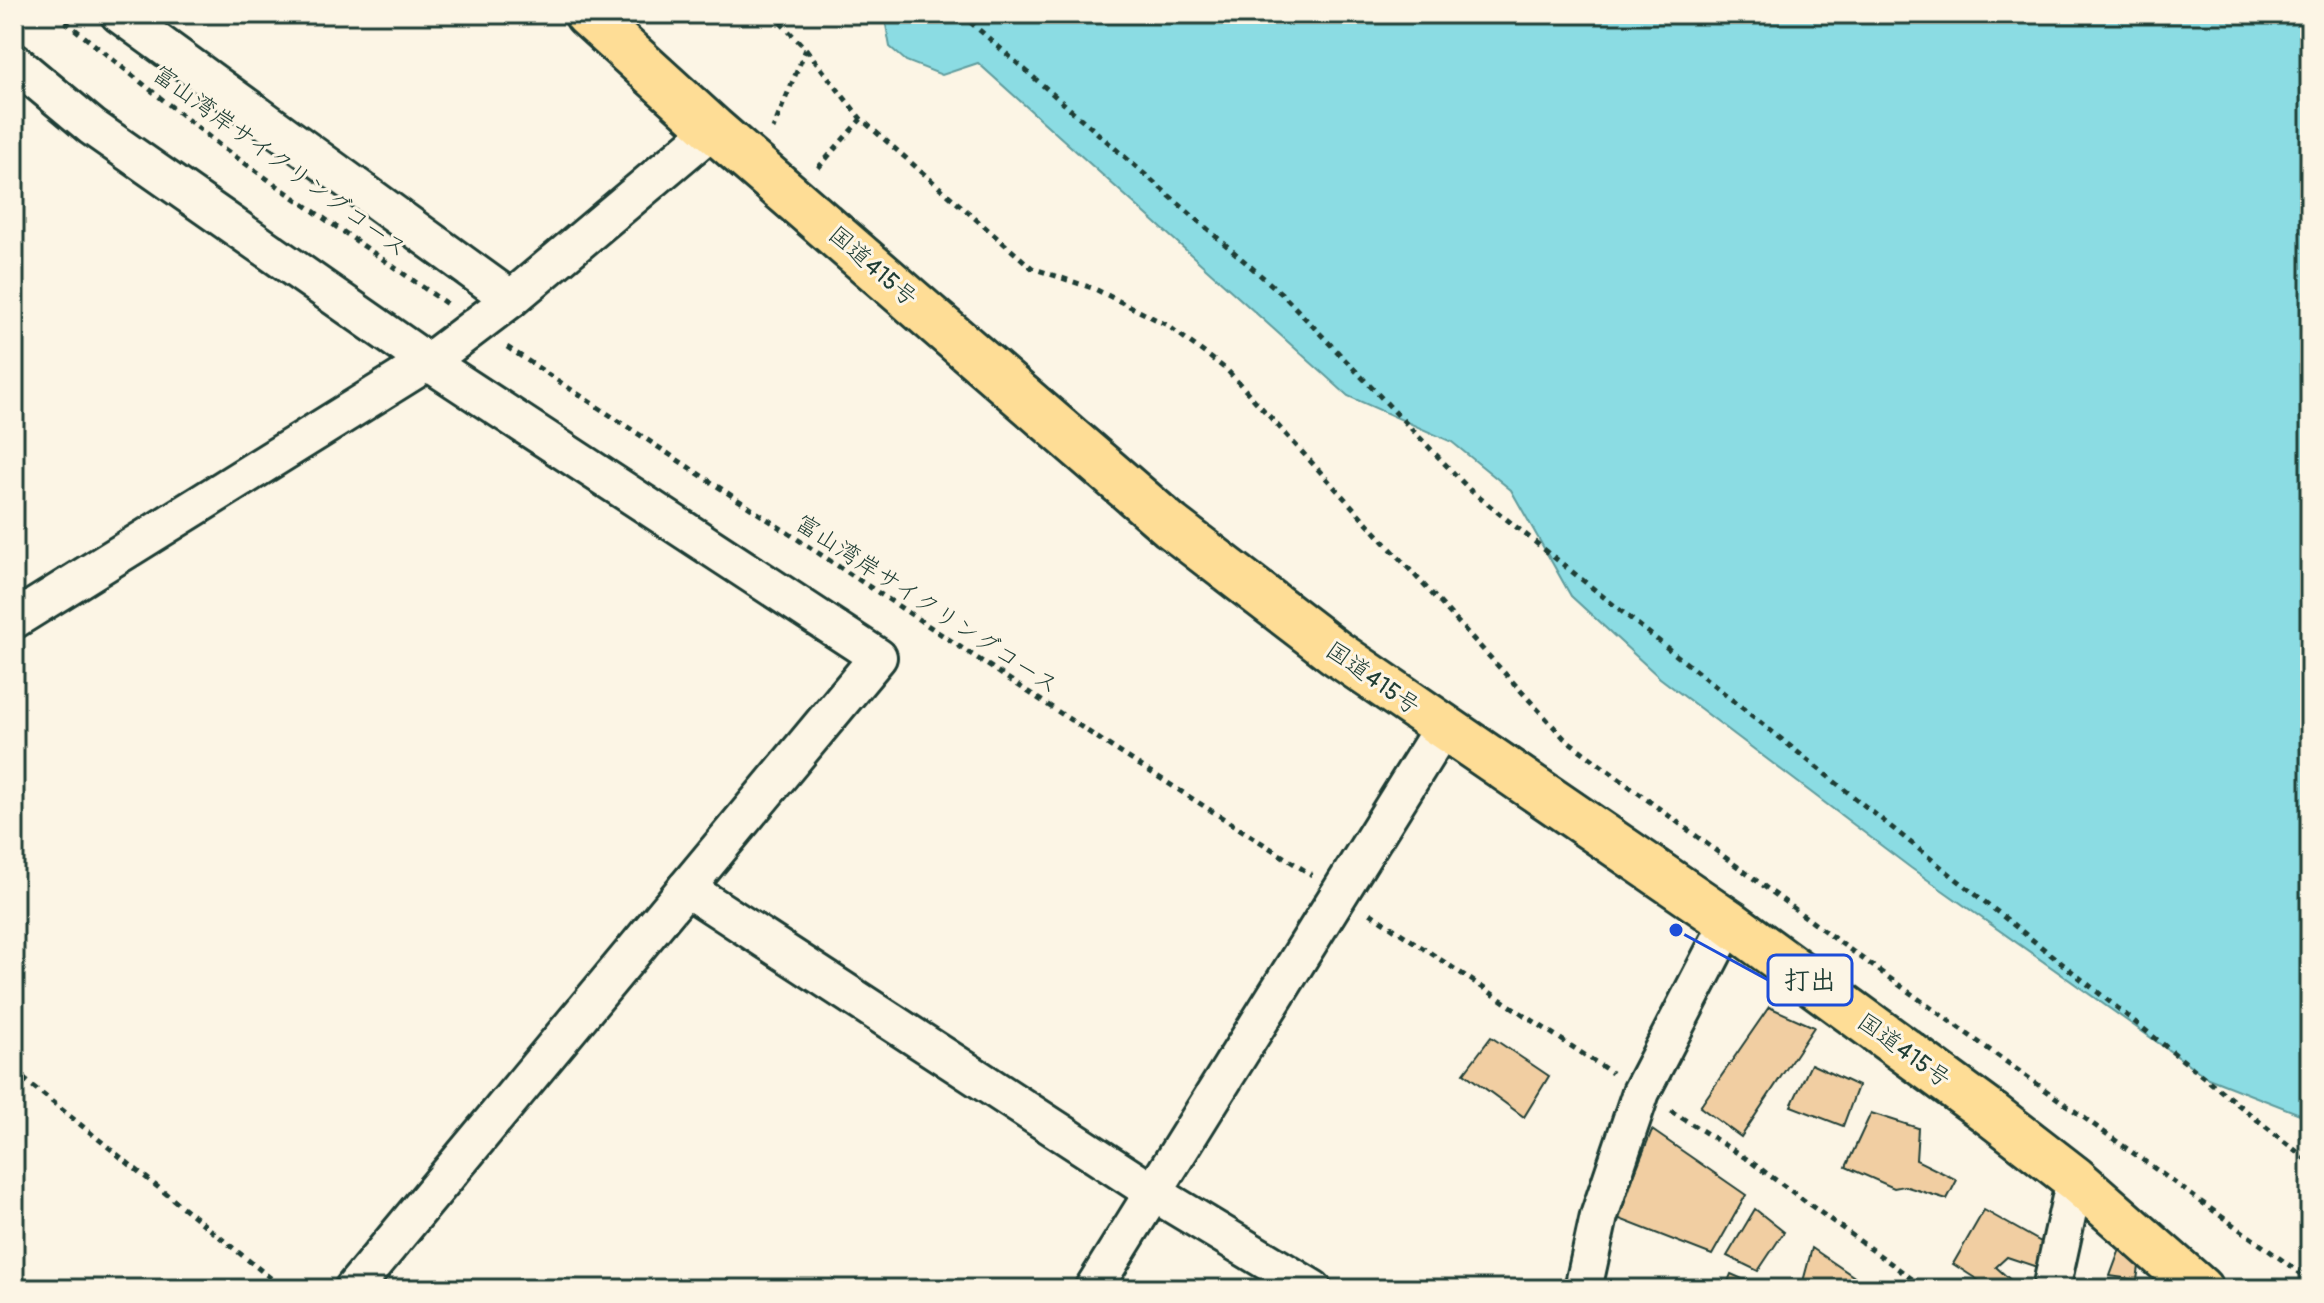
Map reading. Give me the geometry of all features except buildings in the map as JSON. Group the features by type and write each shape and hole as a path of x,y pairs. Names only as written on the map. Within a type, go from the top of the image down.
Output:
{"highway":[{"name":"国道415号","path":"587,14 713,129 1171,526 1335,652 1729,922 2075,1179 2200,1289"}],"street":[{"path":"119,14 511,299"},
{"path":"14,62 92,127 428,362 878,657 353,1289"},
{"path":"14,620 428,362 511,299 713,129"},
{"path":"1093,1289 1443,727"},
{"path":"686,888 1154,1193 1313,1289"},
{"path":"1583,1289 1599,1216 1641,1092 1729,922"},
{"path":"2051,1289 2075,1179"}],"path":[{"name":"富山湾岸サイクリングコース","path":"56,14 223,148 447,304"},
{"path":"772,14 806,49 861,119 1032,268 1095,289 1167,325 1227,370 1564,738 1838,941 2310,1280"},
{"path":"961,14 1282,294 1470,490 1598,596 2310,1162"},
{"path":"758,167 806,49"},
{"path":"793,197 861,119"},
{"name":"富山湾岸サイクリングコース","path":"519,355 1100,740 1319,879"},
{"path":"1358,905 1614,1074"},
{"path":"14,1071 284,1289"},
{"path":"1669,1110 1747,1159 1926,1289"}],"water":[{"path":"884,14 2310,14 2310,1118 2208,1078 1911,868 1660,678 1571,596 1511,490 1452,442 1348,396 978,63 942,75 906,61 890,47"}],"place":[{"name":"打出","path":"1676,930"}]}
